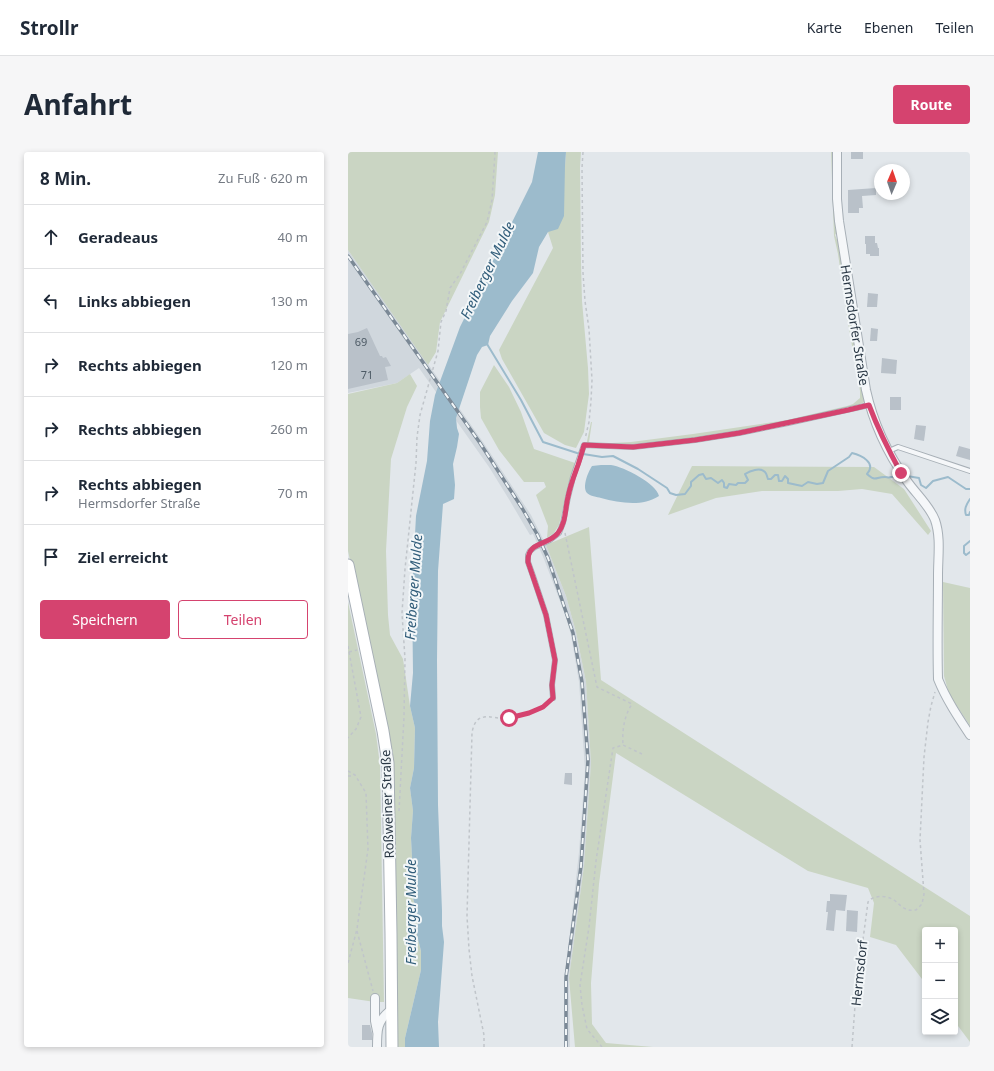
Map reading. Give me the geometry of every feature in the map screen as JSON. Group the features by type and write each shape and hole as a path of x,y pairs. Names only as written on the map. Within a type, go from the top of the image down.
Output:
{"main road":[{"name":"Roßweiner Straße","path":"348,565 383,731 388,763 392,1047"}],"street":[{"name":"Hermsdorfer Straße","path":"837,152 837,199 839,221 854,323 869,405 889,451 901,473 929,509 935,520 939,542 938,679 950,703 970,735"},
{"path":"375,998 377,1047"},
{"path":"377,1032 380,1023 386,1014 391,1010"}],"lane":[{"path":"553,698 552,685 555,660 546,615 528,562 528,555 535,547 550,540 559,533 563,523 573,477 584,445 633,447 695,440 739,433 869,405"},
{"path":"889,451 898,447 970,471"}],"path":[{"path":"398,815 404,717 405,659 402,613 420,415 438,351 441,322 446,311 450,288 460,274 487,222 492,200 495,152"},
{"path":"583,152 583,273 589,329 592,380 592,401 584,445"},
{"path":"563,523 597,687 632,704 628,710 624,724 623,745"},
{"path":"348,646 361,717 356,729 348,738"},
{"name":"Hermsdorf","path":"852,1047 856,992 868,902 870,899 885,896 894,900 908,910 916,910 922,904 924,894 920,840 924,758 930,706 934,692 940,683"},
{"path":"484,1047 484,1035 472,976 467,916 472,733 477,720 484,717 509,718 529,713 543,707 553,698"},
{"path":"602,1047 587,1030 580,985 589,926 596,861 613,748 623,745 642,754"},
{"path":"348,771 355,776 366,793 368,849 357,929 348,963"},
{"path":"348,776 355,776"},
{"path":"357,929 375,998"}],"shaded area":[{"path":"348,250 483,442 531,515 546,545 566,596 576,632 586,682 591,763 584,866 569,978 570,1047 564,1047 565,977 579,852 585,770 579,682 571,635 566,617 533,534 530,535 489,467 419,368 397,383 348,393"}],"green space":[{"path":"348,152 498,152 495,195 489,222 440,322 436,352 428,365 348,250"},
{"path":"566,152 581,152 582,301 589,394 584,432 576,448 565,445 544,433 502,359 499,350 553,248 548,232 565,166"},
{"path":"831,152 834,152 837,232 835,235 838,242 865,402 787,422 695,438 632,446 586,446 591,422 589,442 593,444 631,442 787,420 847,406 853,404 860,398 834,236"},
{"path":"494,365 509,387 521,412 534,449 575,463 568,485 559,525 554,533 547,538 548,526 536,495 546,487 544,482 524,482 499,450 481,418 480,392"},
{"path":"410,374 417,386 407,407 391,459 386,551 390,635 403,659 415,728 414,768 410,788 413,811 411,838 411,891 418,916 417,935 421,951 421,970 405,1038 405,1047 395,1047 387,733 348,551 348,394 397,383"},
{"path":"692,466 874,467 904,489 931,531 928,535 892,494 862,489 838,491 762,491 716,498 668,515"},
{"path":"589,527 601,680 970,916 970,1042 958,1026 958,927 922,927 922,979 896,945 870,937 874,903 868,888 808,871 616,753 599,884 591,983 592,1024 606,1043 653,1047 575,1047 569,978 584,866 591,763 586,682 576,632 566,596 546,545"},
{"path":"943,582 970,588 970,726 949,694 944,676"},
{"path":"348,602 376,734 380,765 384,1002 348,998"}],"water":[{"name":"Freiberger Mulde","path":"538,152 566,152 564,216 558,229 548,232 539,247 533,273 512,301 490,336 488,345 482,347 477,355 456,418 459,434 453,464 455,485 454,499 443,504 438,571 437,660 438,805 442,926 444,942 438,1022 439,1047 405,1047 405,1038 421,970 421,951 417,935 418,916 411,891 411,838 413,811 410,788 414,768 415,728 410,706 413,673 412,590 416,516 427,461 430,421 435,395 460,327 532,182"},
{"path":"592,466 617,466 639,476 657,491 659,496 645,502 631,503 590,495 587,493 585,487 587,476"}],"building":[{"path":"851,152 863,152 863,159 851,159"},
{"path":"874,188 874,195 862,196 863,208 859,208 859,213 848,213 848,190"},
{"path":"865,236 875,236 875,243 877,243 879,248 879,256 870,256 870,254 866,254"},
{"path":"868,293 878,294 877,307 867,307"},
{"path":"367,328 380,356 383,358 386,357 391,366 385,367 388,380 348,389 348,334"},
{"path":"871,328 878,329 877,341 870,341"},
{"path":"882,358 897,360 896,374 881,373"},
{"path":"890,397 901,397 901,410 890,410"},
{"path":"916,425 926,426 924,441 914,439"},
{"path":"959,446 970,449 970,460 956,456"},
{"path":"565,773 572,773 572,785 564,784"},
{"path":"830,894 847,895 845,911 836,910 834,931 826,930 828,912 826,912 827,901 830,901"},
{"path":"847,910 858,911 857,932 846,931"},
{"path":"362,1025 370,1025 372,1040 362,1040"}],"waterway":[{"path":"487,344 521,400 543,442 577,453 602,457 613,456 638,469 667,488 670,493 676,495 685,494 691,486 691,482 699,475 703,474 706,479 711,478 718,483 722,480 724,487 727,488 729,484 736,485 738,483 745,483 748,480 745,474 758,470 765,472 768,479 778,475 779,481 782,481 785,476 788,479 788,483 802,486 808,482 817,484 823,483 828,471 849,457 852,453 867,460 870,466 870,470 867,474 872,478 901,475"},
{"path":"907,476 919,478 921,485 926,488 933,481 948,477 966,489 970,489"},
{"path":"970,499 967,503 965,511 966,515 969,515 970,512"},
{"path":"970,541 964,546 964,553 966,555 970,552"}],"railway":[{"path":"348,256 480,443 522,508 537,534 548,558 573,633 582,682 588,760 581,866 566,977 566,1047"}],"route":[{"path":"509,718 529,713 543,707 553,698 552,685 555,660 546,615 528,562 528,555 535,547 550,540 559,533 563,523 573,477 584,445 633,447 695,440 739,433 869,405 889,451 901,473"}]}
